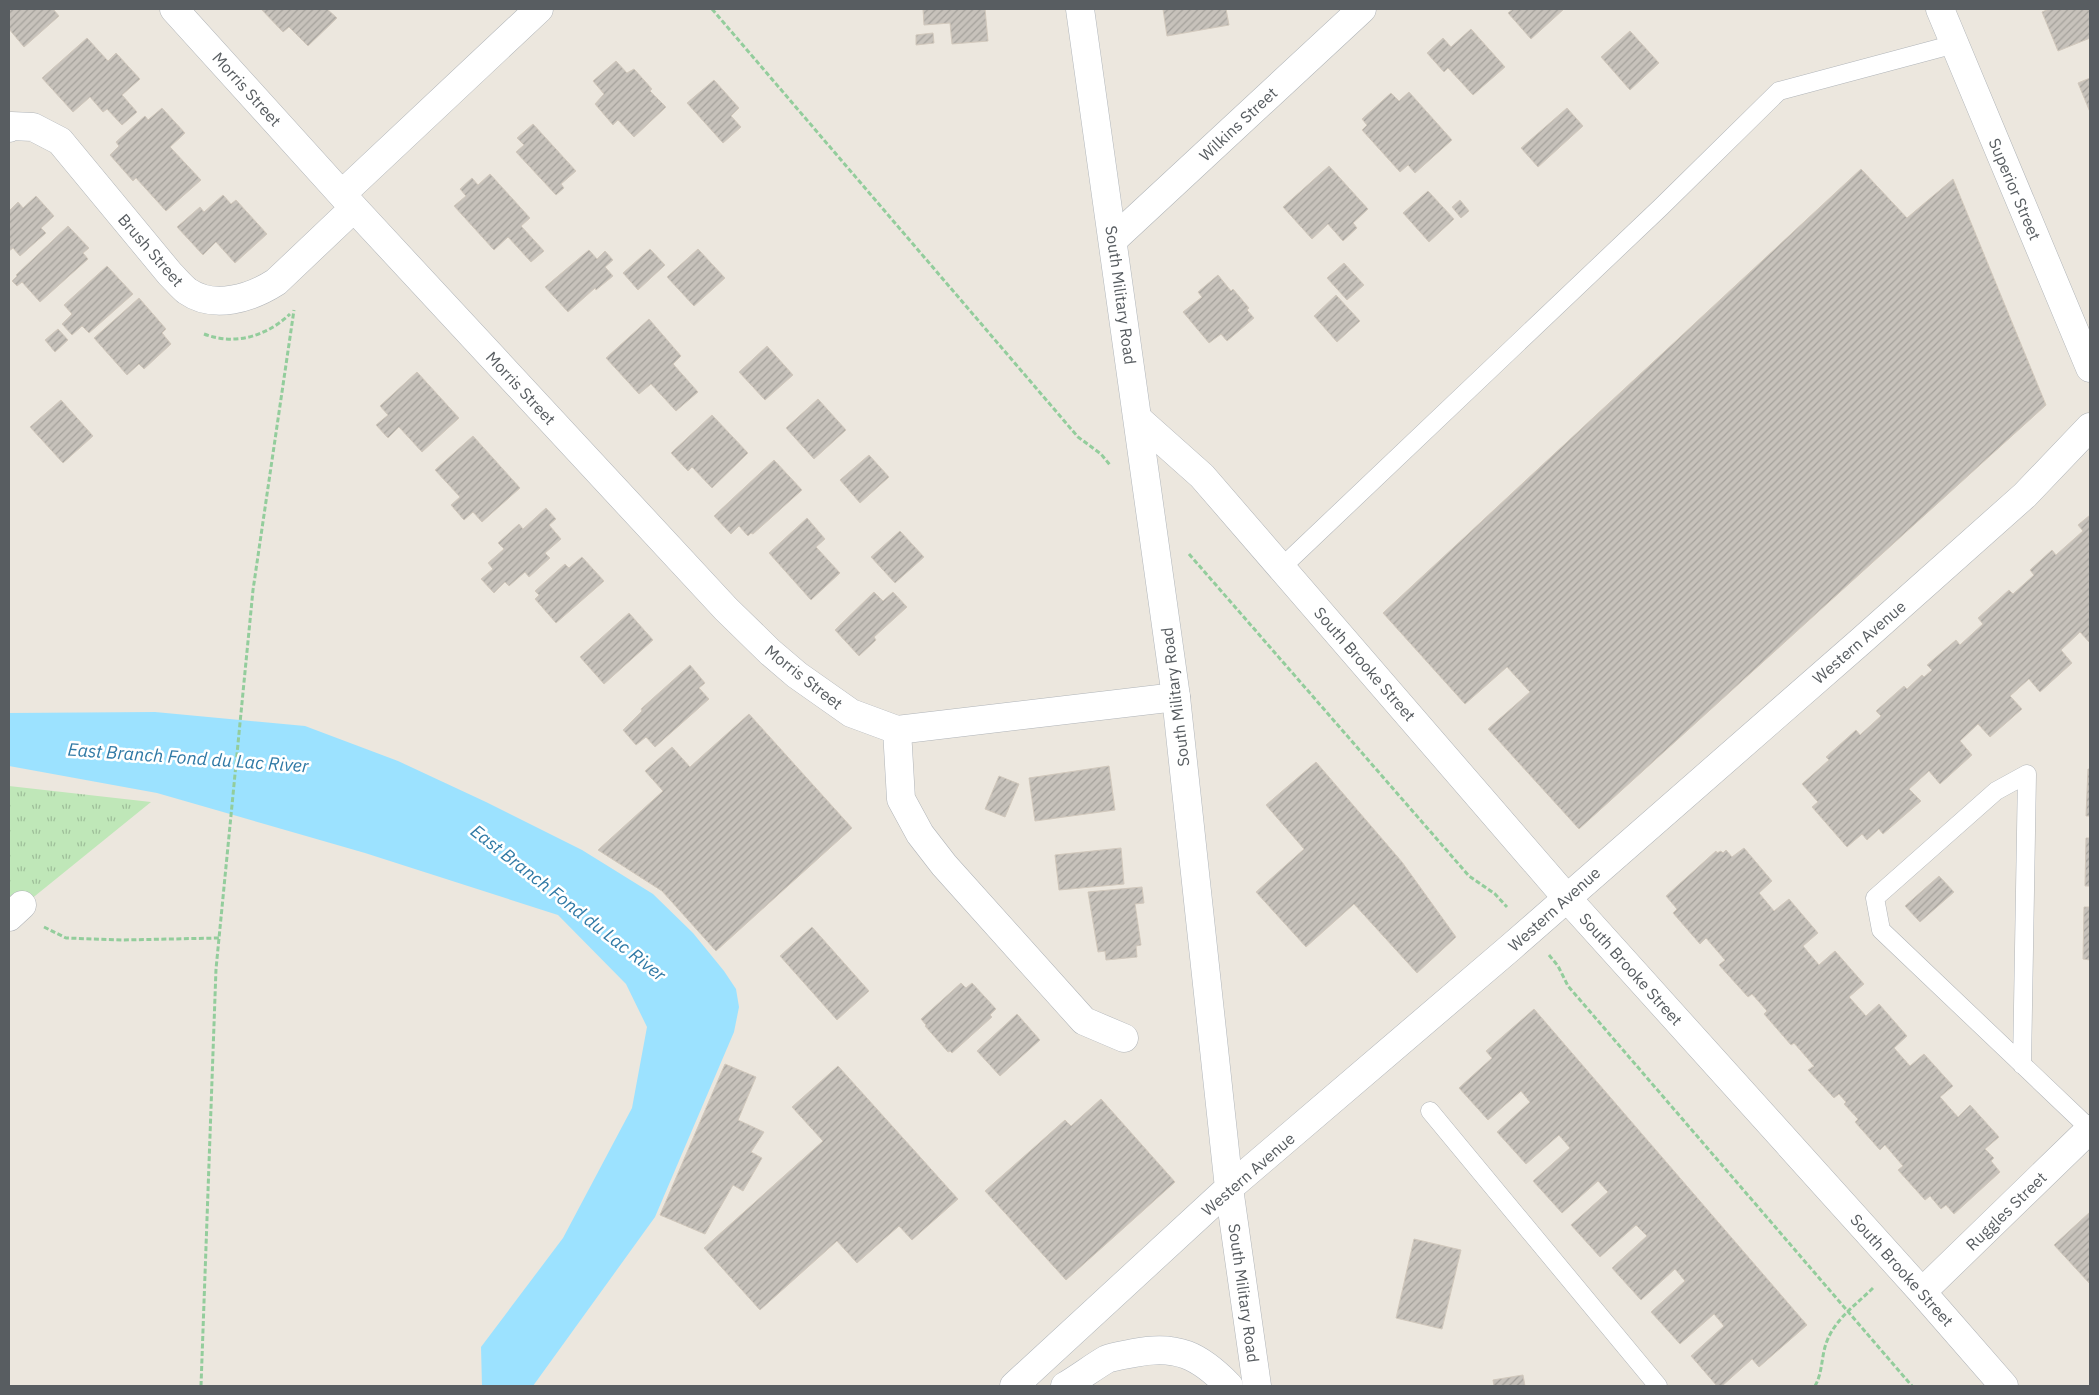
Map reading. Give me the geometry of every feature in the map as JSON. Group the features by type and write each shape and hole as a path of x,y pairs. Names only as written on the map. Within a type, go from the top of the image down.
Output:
{"street":[{"name":"Morris Street","path":"174,9 348,201 726,609 770,652 797,675 851,714 897,730 1176,697"},
{"name":"Brush Street","path":"9,128 10,126 33,127 60,141 170,274 187,291 209,300 244,297 276,282 348,201 540,9"},
{"name":"South Military Road","path":"1080,9 1114,240 1148,507 1157,556 1176,697 1229,1188 1257,1386"},
{"name":"Wilkins Street","path":"1114,240 1362,9"},
{"name":"Superior Street","path":"1940,9 2090,368"},
{"name":"South Brooke Street","path":"1138,419 1202,476 1566,897 1897,1264 2004,1386"},
{"name":"Western Avenue","path":"1014,1386 1229,1188 1528,931 1861,641 2025,495 2090,427"},
{"path":"897,730 902,799 920,834 950,872 1084,1021 1124,1038"},
{"name":"Ruggles Street","path":"1922,1292 2090,1129"},
{"path":"1065,1386 1109,1359 1146,1351 1170,1350 1196,1358 1215,1372 1229,1386"}],"lane":[{"path":"1281,568 1661,207 1779,91 1955,44"},
{"path":"2022,1065 2027,774 1996,791 1875,898 1881,930 2022,1065 2090,1129"},
{"path":"1430,1111 1658,1386"}],"path":[{"path":"712,9 1078,437 1101,454 1113,468"},
{"path":"200,1386 216,969 253,590 294,310"},
{"path":"1184,547 1469,876 1495,894 1528,931 1558,966 1568,986 1912,1386"},
{"path":"16,911 66,938 122,940 219,938"},
{"path":"1815,1386 1820,1376 1827,1341 1838,1321 1897,1264"}],"green space":[{"path":"9,786 151,802 9,917"}],"water":[{"name":"East Branch Fond du Lac River","path":"155,712 305,726 398,761 486,802 582,850 653,894 693,933 736,989 739,1007 734,1032 655,1217 533,1386 482,1386 481,1347 563,1238 632,1108 647,1027 626,984 558,915 365,853 157,793 9,766 9,713"}],"building":[{"path":"9,9 53,9 59,16 24,47 9,29"},
{"path":"261,9 327,9 337,18 308,46 289,27 283,32"},
{"path":"923,9 985,9 988,41 952,44 950,23 924,25"},
{"path":"1163,9 1226,9 1229,25 1167,36"},
{"path":"1513,9 1564,9 1531,39 1508,13"},
{"path":"2049,9 2090,9 2090,38 2058,51 2042,12"},
{"path":"1471,29 1505,67 1473,95 1448,68 1444,72 1427,53 1443,38 1451,47"},
{"path":"1630,31 1659,63 1630,90 1601,57"},
{"path":"933,33 934,43 916,45 916,35"},
{"path":"87,38 108,61 116,53 140,79 122,95 137,112 122,125 107,109 103,112 90,97 73,112 42,78"},
{"path":"616,61 627,73 634,69 652,89 650,91 666,107 634,137 618,120 613,125 595,104 604,94 593,81"},
{"path":"2090,78 2090,112 2078,83"},
{"path":"714,80 739,108 731,116 741,127 723,143 687,103"},
{"path":"1409,92 1452,140 1415,173 1408,165 1400,172 1362,130 1367,125 1362,119 1391,93 1399,101"},
{"path":"162,108 185,133 170,147 201,180 166,211 136,178 133,181 110,155 119,146 116,142 145,116 148,120"},
{"path":"1567,108 1583,126 1538,167 1521,148"},
{"path":"533,124 576,171 561,184 564,188 556,195 516,152 524,145 517,138"},
{"path":"1329,166 1368,209 1353,223 1357,228 1343,241 1328,224 1312,239 1283,207"},
{"path":"1861,169 1907,218 1953,179 2046,405 1579,829 1488,729 1530,692 1507,667 1465,704 1383,613"},
{"path":"490,174 530,218 521,226 544,251 531,262 508,237 494,250 454,206 466,196 460,189 472,178 478,185"},
{"path":"1428,191 1454,219 1429,242 1403,213"},
{"path":"223,195 231,204 236,200 267,234 235,263 216,242 203,255 177,227 200,207 204,212"},
{"path":"36,196 54,216 41,228 46,233 20,256 13,248 9,251 9,211 18,202 23,208"},
{"path":"1460,200 1469,211 1461,218 1452,207"},
{"path":"68,226 89,248 83,253 88,259 40,302 22,282 17,286 12,281"},
{"path":"650,249 665,265 638,290 623,273"},
{"path":"698,249 725,278 694,306 667,277"},
{"path":"589,250 597,259 605,251 613,260 605,267 613,276 596,290 595,288 568,312 545,287"},
{"path":"1344,263 1364,285 1347,300 1327,278"},
{"path":"107,266 133,294 89,333 82,326 72,335 62,324 72,314 64,305"},
{"path":"1218,275 1249,308 1247,310 1254,318 1227,341 1221,334 1209,343 1183,312 1202,297 1198,292"},
{"path":"1336,295 1360,321 1337,342 1314,316"},
{"path":"139,298 166,329 162,333 171,344 144,369 139,364 127,375 94,338"},
{"path":"649,319 681,356 673,364 698,392 676,411 651,384 639,394 606,358"},
{"path":"58,329 68,340 55,352 45,340"},
{"path":"767,346 793,375 765,400 739,372"},
{"path":"417,372 459,418 422,452 399,427 388,438 376,425 388,415 380,406"},
{"path":"818,399 846,430 814,459 786,428"},
{"path":"61,400 93,436 63,463 30,427"},
{"path":"712,415 748,453 712,488 692,467 688,471 671,453"},
{"path":"473,436 520,488 482,522 473,512 464,520 451,505 460,497 435,470"},
{"path":"869,455 889,477 860,503 840,480"},
{"path":"774,460 802,490 753,534 751,533 748,536 739,526 731,534 714,516"},
{"path":"546,508 556,519 549,525 561,539 545,553 550,558 529,577 525,572 509,586 505,582 494,593 481,579 493,569 488,563 504,549 498,543 519,524 523,529"},
{"path":"2090,515 2090,643 2080,632 2061,650 2072,663 2040,692 2029,679 2010,696 2022,709 1990,737 1978,724 1960,741 1972,755 1940,784 1929,771 1909,789 1921,801 1883,834 1879,829 1867,840 1862,834 1847,847 1812,807 1818,802 1802,784 1829,760 1826,757 1856,730 1860,735 1881,716 1876,711 1904,686 1907,689 1922,675 1924,677 1932,670 1927,665 1956,640 1960,645 1983,624 1978,618 2009,590 2013,594 2034,575 2030,570 2052,550 2056,555 2083,531 2078,525"},
{"path":"807,518 825,539 816,547 840,573 811,600 769,553"},
{"path":"900,531 924,557 895,583 871,557"},
{"path":"582,557 604,581 556,623 535,599 539,595 535,591 565,564 569,568"},
{"path":"874,592 883,601 893,592 907,607 874,637 876,640 859,656 835,630"},
{"path":"629,613 653,640 604,684 580,657"},
{"path":"690,665 705,683 699,688 709,699 655,747 646,737 636,745 623,730 642,711 641,709"},
{"path":"749,714 852,828 716,951 662,891 598,850 663,791 645,771 672,747 690,767"},
{"path":"1316,762 1402,862 1456,937 1417,973 1354,904 1306,947 1256,892 1304,849 1266,805"},
{"path":"1109,766 1115,810 1035,821 1029,778"},
{"path":"2088,769 2090,769 2090,816 2086,816"},
{"path":"999,776 1019,784 1005,817 985,809"},
{"path":"2086,838 2090,838 2090,886 2085,886"},
{"path":"1121,848 1124,884 1059,890 1055,855"},
{"path":"1744,848 1772,881 1759,893 1774,911 1789,899 1818,933 1803,946 1819,965 1835,951 1864,984 1849,997 1866,1016 1879,1004 1907,1036 1894,1048 1910,1066 1924,1054 1953,1086 1940,1097 1958,1117 1970,1105 1999,1137 1985,1149 1994,1158 1991,1161 2000,1172 1954,1214 1946,1205 1941,1209 1930,1196 1925,1200 1898,1170 1903,1166 1885,1145 1880,1150 1855,1122 1858,1119 1844,1104 1846,1102 1839,1094 1834,1098 1808,1070 1814,1066 1794,1043 1791,1045 1764,1014 1767,1011 1752,994 1748,997 1719,965 1725,960 1706,938 1700,944 1673,913 1677,909 1666,896 1716,851 1717,853 1721,851 1723,853 1726,850 1732,857"},
{"path":"1939,876 1954,892 1920,922 1905,906"},
{"path":"1142,887 1144,903 1135,904 1141,945 1136,946 1137,957 1106,960 1105,951 1098,952 1088,892"},
{"path":"2084,907 2090,907 2090,960 2083,959"},
{"path":"812,927 869,991 837,1020 780,956"},
{"path":"961,983 966,988 972,983 996,1009 990,1015 992,1017 952,1053 948,1052 921,1019"},
{"path":"1534,1009 1807,1325 1759,1367 1752,1359 1722,1386 1717,1386 1691,1356 1724,1326 1714,1314 1680,1344 1651,1312 1685,1281 1675,1269 1641,1300 1612,1268 1647,1236 1636,1225 1600,1257 1571,1225 1608,1192 1598,1181 1562,1213 1533,1181 1570,1148 1559,1135 1526,1164 1497,1132 1530,1102 1521,1091 1488,1120 1459,1088 1492,1058 1486,1051"},
{"path":"1017,1014 1040,1040 1000,1076 977,1051"},
{"path":"725,1064 756,1077 738,1120 764,1132 751,1152 762,1158 743,1191 733,1185 705,1234 660,1215"},
{"path":"838,1066 958,1199 912,1240 899,1226 857,1263 837,1241 760,1310 704,1248 823,1141 792,1107"},
{"path":"1101,1099 1175,1182 1066,1280 985,1191 1065,1120 1071,1126"},
{"path":"2090,1212 2090,1284 2054,1245"},
{"path":"1414,1239 1461,1250 1442,1329 1396,1318"},
{"path":"1523,1375 1525,1386 1494,1386 1493,1380"}]}
